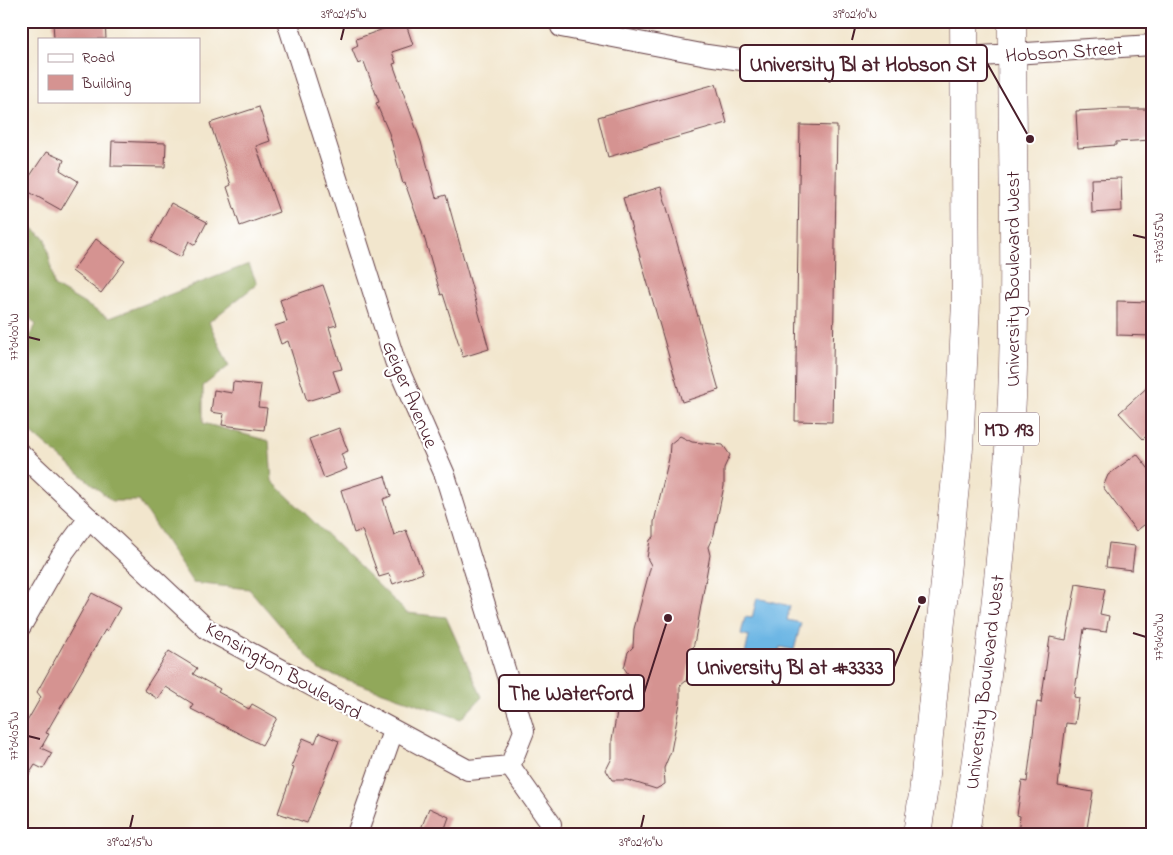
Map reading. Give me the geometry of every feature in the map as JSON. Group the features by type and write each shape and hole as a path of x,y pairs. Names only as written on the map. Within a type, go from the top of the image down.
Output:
{"main road":[{"name":"MD 193","path":"917,834 923,794 958,448 966,302 964,21"},
{"name":"University Boulevard West","path":"964,834 995,616 1012,398 1014,271 1012,21"}],"street":[{"name":"Geiger Avenue","path":"287,21 395,361 445,475 524,731 510,766"},
{"name":"Hobson Street","path":"560,28 707,56 769,64 897,65 965,57 1152,45"},
{"name":"Kensington Boulevard","path":"21,454 208,630 392,731 468,770 510,766"},
{"path":"21,626 61,556 89,518"},
{"path":"357,834 392,731"},
{"path":"510,766 551,824"}],"green space":[{"path":"21,219 46,239 54,286 109,318 249,264 257,284 209,322 229,366 203,386 203,423 269,441 272,481 407,613 446,617 482,697 461,719 319,670 249,589 193,583 139,501 112,501 21,424 21,350 36,325 21,308"}],"water":[{"path":"757,598 790,606 787,620 801,623 794,650 780,647 776,662 745,654 749,636 741,634 745,617 752,618"}],"building":[{"path":"53,21 105,21 106,38 54,38"},
{"path":"405,21 413,45 392,52 396,63 393,64 421,142 436,198 446,195 489,349 463,357 443,294 441,295 425,240 405,183 403,184 389,133 376,103 379,102 364,62 358,64 352,49 358,46 356,39"},
{"path":"716,84 727,123 608,157 598,117"},
{"path":"259,107 270,141 256,146 279,212 240,226 227,187 231,185 210,123"},
{"path":"1152,109 1152,140 1116,142 1116,145 1078,148 1076,111"},
{"path":"800,125 837,126 832,422 795,421"},
{"path":"112,141 166,143 165,167 111,166"},
{"path":"46,152 64,160 60,170 78,181 61,210 22,188"},
{"path":"1121,178 1122,211 1092,213 1091,179"},
{"path":"661,187 719,390 682,402 623,198"},
{"path":"171,203 207,222 195,245 189,241 181,257 151,241"},
{"path":"96,239 125,261 101,293 72,271"},
{"path":"323,285 337,325 329,327 342,369 333,371 340,391 307,401 288,341 281,344 275,326 287,322 280,300"},
{"path":"1117,301 1152,302 1152,336 1117,335"},
{"path":"233,382 261,385 258,407 267,408 264,430 222,425 224,414 211,412 214,390 232,393"},
{"path":"1152,383 1152,431 1143,439 1119,413"},
{"path":"339,428 348,451 341,454 347,469 324,478 309,439"},
{"path":"680,436 692,442 723,445 730,455 724,468 724,486 714,534 708,547 710,555 686,681 680,686 680,703 671,751 664,768 665,784 656,789 627,780 612,780 606,770 612,758 612,739 621,691 629,675 624,668 628,652 633,647 634,629 651,565 647,558 650,540 654,537 654,522 669,458 670,444"},
{"path":"1137,454 1152,473 1152,519 1136,531 1103,487 1108,475"},
{"path":"385,476 391,496 383,499 394,535 406,530 423,573 393,584 389,574 379,577 362,530 354,533 341,490"},
{"path":"1109,543 1135,546 1132,570 1106,567"},
{"path":"1076,584 1105,589 1100,614 1109,616 1106,632 1084,629 1074,697 1079,698 1075,724 1066,723 1058,786 1093,792 1086,834 1018,834 1020,816 1017,815 1022,781 1027,782 1037,702 1041,703 1050,637 1066,640"},
{"path":"92,593 120,608 107,631 105,630 46,733 49,734 41,748 52,753 43,769 35,765 21,787 21,732 41,697 37,692"},
{"path":"169,651 197,668 193,674 220,689 218,692 249,709 252,704 277,718 262,745 191,709 193,704 166,687 158,699 144,690"},
{"path":"319,733 339,741 307,823 278,813 294,768 291,767 303,738 315,743"},
{"path":"429,808 449,817 443,834 419,834"}],"place":[{"name":"University Bl at Hobson St","path":"1030,139"},
{"name":"University Bl at #3333","path":"922,600"},
{"name":"The Waterford","path":"668,618"}]}
